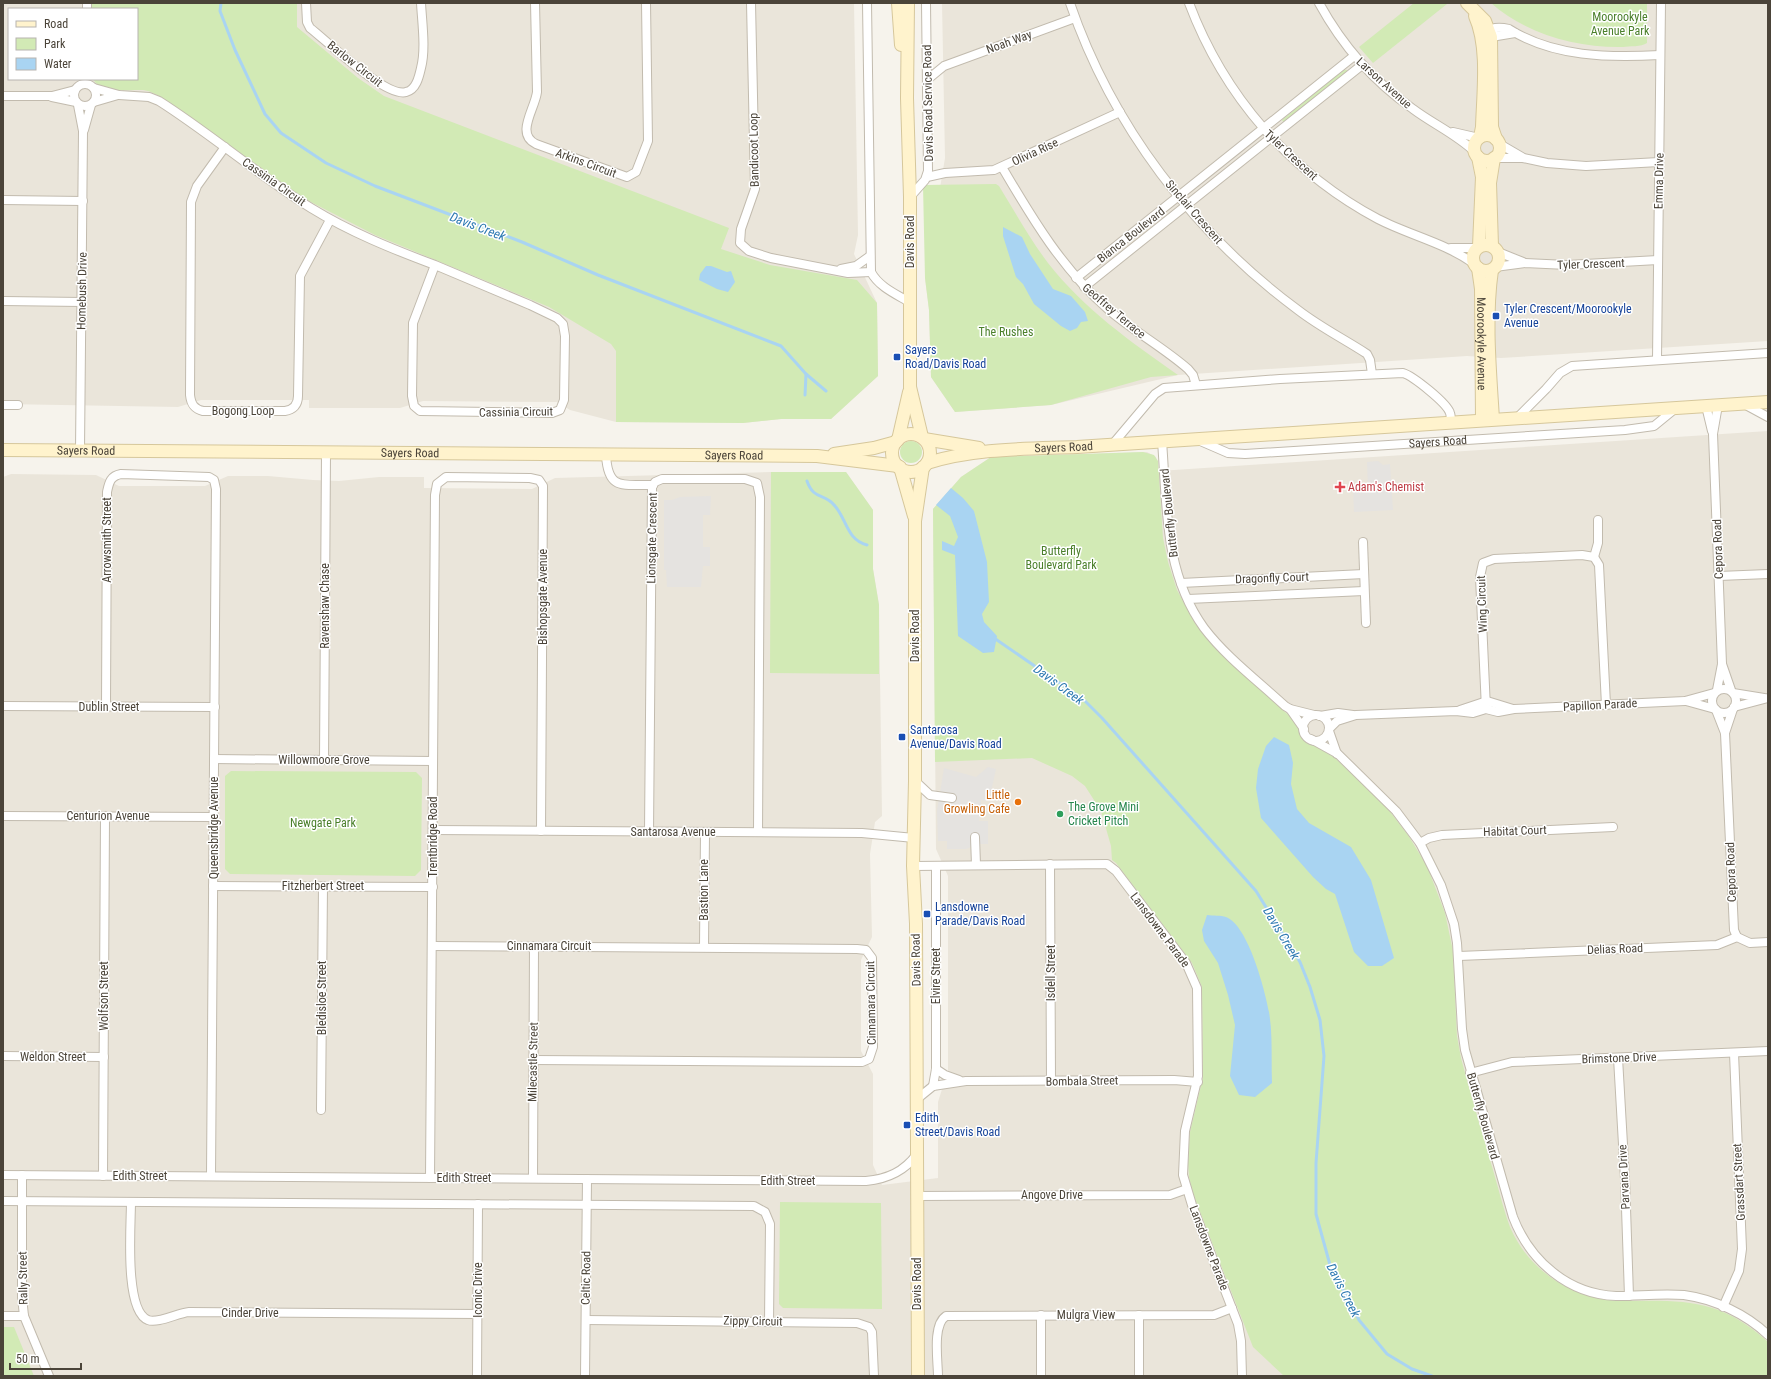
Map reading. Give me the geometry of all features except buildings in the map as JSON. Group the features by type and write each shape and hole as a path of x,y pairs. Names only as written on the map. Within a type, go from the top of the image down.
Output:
{"street":[{"name":"Barlow Circuit","path":"306,3 307,22 310,28 379,84 401,93 408,92 414,87 422,66 421,3"},
{"name":"Arkins Circuit","path":"535,3 537,92 535,105 526,129 527,136 536,144 627,177 636,172 648,141 646,3"},
{"name":"Bandicoot Loop","path":"751,3 755,190 741,229 740,243 749,251 771,258 855,274 871,272"},
{"path":"867,3 871,272 874,278 882,286 911,303"},
{"name":"Davis Road","path":"898,3 907,98"},
{"name":"Davis Road","path":"897,441 910,387 910,197 907,98 908,3"},
{"name":"Davis Road Service Road","path":"910,197 927,177 929,162 926,3"},
{"name":"Sinclair Crescent","path":"1070,3 1096,67 1120,112 1141,146 1179,198 1230,253 1260,280 1298,311 1367,354 1370,360 1372,374"},
{"name":"Tyler Crescent","path":"1188,3 1208,48 1226,79 1263,130 1319,182 1355,206 1399,229 1448,248 1475,266"},
{"name":"Larson Avenue","path":"1319,3 1354,56 1362,65 1411,108 1448,131 1476,155"},
{"name":"Emma Drive","path":"1657,360 1661,3"},
{"path":"1469,5 1487,34 1492,122 1499,149 1494,158 1490,183 1495,249 1499,261 1494,268 1484,271 1475,266 1472,257 1478,247 1482,177 1474,145 1479,138 1483,111 1487,34"},
{"name":"Noah Way","path":"927,80 944,66 1075,18"},
{"path":"1487,34 1503,28 1554,48 1587,55 1614,57 1660,55"},
{"name":"Bianca Boulevard","path":"1076,278 1179,198 1354,56"},
{"path":"927,61 944,66"},
{"name":"Bianca Boulevard","path":"1084,287 1362,65"},
{"path":"3,96 52,96 84,106 92,103 96,95 92,85 85,84 78,85 52,96"},
{"path":"77,104 74,96 78,85"},
{"name":"Cassinia Circuit","path":"92,85 119,95 143,96 159,101 298,200 330,220 370,239 530,304 560,321 565,336 564,400 560,410 552,413 424,412 414,406 412,396 413,323 435,266"},
{"name":"Cassinia Circuit","path":"92,103 119,95"},
{"name":"Homebush Drive","path":"83,131 92,103"},
{"name":"Homebush Drive","path":"77,104 83,131 80,451"},
{"name":"Olivia Rise","path":"927,177 945,173 986,172 1002,167 1120,112"},
{"name":"Larson Avenue","path":"1448,131 1479,138"},
{"path":"1479,138 1487,135 1523,158"},
{"name":"Bogong Loop","path":"225,147 194,191 191,202 190,395 191,404 195,408 203,411 284,412 295,406 298,396 300,276 330,220"},
{"path":"1476,155 1484,160 1494,158 1523,158 1547,163 1586,166 1659,162"},
{"path":"929,162 945,173"},
{"name":"Geoffrey Terrace","path":"1002,167 1044,236 1084,287 1118,318 1188,369 1194,375 1196,385"},
{"path":"3,200 83,201"},
{"path":"1478,247 1486,244 1495,249"},
{"name":"Tyler Crescent","path":"1448,248 1478,247"},
{"name":"Tyler Crescent","path":"1495,249 1525,263"},
{"name":"Bandicoot Loop","path":"834,269 856,266 870,256"},
{"name":"Tyler Crescent","path":"1494,268 1525,263 1567,265 1658,260"},
{"name":"Moorookyle Avenue","path":"1475,266 1481,290 1487,420"},
{"name":"Moorookyle Avenue","path":"1487,420 1490,345 1490,291 1494,268"},
{"path":"3,301 82,302"},
{"path":"1517,418 1566,369 1577,365 1768,353"},
{"name":"Sayers Road","path":"1112,444 1160,390 1169,387 1396,372 1410,375 1447,407 1450,412 1451,423"},
{"name":"Davis Road","path":"910,387 923,438"},
{"name":"Sayers Road","path":"925,465 957,455 992,450 1195,439 1768,402"},
{"path":"1744,404 1768,417"},
{"path":"3,405 18,405"},
{"name":"Cepora Road","path":"1706,406 1713,434 1719,576 1722,664 1716,692"},
{"name":"Cepora Road","path":"1713,434 1718,406"},
{"name":"Sayers Road","path":"1195,439 1220,451 1234,454 1649,428 1658,424 1676,408"},
{"path":"909,434 923,438 930,448 929,458 925,465 915,521 899,467 895,462 892,452 897,441 909,434"},
{"name":"Sayers Road","path":"923,438 992,450"},
{"name":"Sayers Road","path":"816,456 862,450 897,441"},
{"name":"Butterfly Boulevard","path":"1162,441 1169,540 1174,565 1188,599 1204,627 1215,641 1290,710 1304,729"},
{"name":"Sayers Road","path":"3,450 816,456 899,467"},
{"name":"Ravenshaw Chase","path":"324,760 326,453"},
{"path":"606,455 608,473 611,479 617,483 654,485"},
{"path":"899,467 912,471 925,465"},
{"name":"Arrowsmith Street","path":"106,707 107,492 109,482 113,477 121,474 206,476 214,480"},
{"name":"Bishopsgate Avenue","path":"435,495 437,484 446,478 530,478 539,480 543,486 541,831"},
{"name":"Lionsgate Crescent","path":"650,832 652,507 654,485 658,480 666,478 745,479 753,480 760,489 758,832"},
{"name":"Queensbridge Avenue","path":"211,1176 216,489 214,480"},
{"name":"Trentbridge Road","path":"430,1178 435,495"},
{"path":"1598,520 1598,543 1594,557 1598,562 1600,571 1606,705"},
{"name":"Davis Road","path":"915,521 915,781 913,866 916,924 918,1099 918,1376"},
{"path":"1363,542 1366,623"},
{"name":"Wing Circuit","path":"1486,705 1480,577 1483,563 1494,559 1582,555 1594,557"},
{"name":"Dragonfly Court","path":"1181,582 1364,574"},
{"path":"1719,576 1768,574"},
{"name":"Dragonfly Court","path":"1188,599 1364,591"},
{"name":"Cepora Road","path":"1722,664 1732,692"},
{"path":"1724,688 1732,692 1768,698 1734,708 1725,713 1715,709 1712,701 1716,692 1724,688"},
{"name":"Papillon Parade","path":"1317,716 1338,713 1356,715 1456,711 1473,713 1486,705 1498,712 1514,709 1686,701 1716,692"},
{"path":"1732,692 1736,700 1734,708"},
{"name":"Papillon Parade","path":"1686,701 1715,709"},
{"name":"Dublin Street","path":"3,706 215,708"},
{"name":"Cepora Road","path":"1734,708 1726,733 1734,930 1737,937"},
{"name":"Cepora Road","path":"1715,709 1726,733"},
{"path":"1290,710 1317,716 1327,721 1329,730 1324,738 1320,740 1311,740 1305,734 1304,729 1307,719 1317,716"},
{"name":"Papillon Parade","path":"1329,730 1337,720 1356,715"},
{"name":"Butterfly Boulevard","path":"1329,730 1338,754"},
{"name":"Butterfly Boulevard","path":"1311,740 1338,754 1388,801 1420,843 1439,880 1449,907 1459,956 1462,1029 1470,1073 1509,1203 1525,1243 1546,1267 1574,1285 1602,1294 1628,1296 1684,1295 1704,1299 1738,1312 1768,1335"},
{"name":"Willowmoore Grove","path":"214,760 433,761"},
{"path":"915,781 930,795 952,798"},
{"name":"Centurion Avenue","path":"3,816 214,817"},
{"name":"Wolfson Street","path":"103,1176 105,816"},
{"name":"Habitat Court","path":"1420,843 1436,836 1446,834 1613,827"},
{"name":"Santarosa Avenue","path":"433,830 862,833 914,838"},
{"name":"Bastion Lane","path":"704,947 705,832"},
{"path":"975,837 976,865"},
{"name":"Lansdowne Parade","path":"913,866 1050,864 1103,864 1111,866 1186,963 1198,992 1198,1082 1185,1131 1183,1167 1187,1189 1241,1335 1242,1376"},
{"name":"Isdell Street","path":"1050,864 1051,1081"},
{"name":"Elvire Street","path":"933,1086 936,1069 936,866"},
{"name":"Fitzherbert Street","path":"213,886 433,887"},
{"name":"Bledisloe Street","path":"321,1110 323,886"},
{"path":"1737,937 1750,943 1768,942"},
{"name":"Delias Road","path":"1459,956 1716,945 1737,937"},
{"name":"Cinnamara Circuit","path":"432,946 857,949 866,950 870,955 872,962 873,1047 869,1059 858,1063 533,1060"},
{"name":"Milecastle Street","path":"533,1178 534,946"},
{"name":"Brimstone Drive","path":"1470,1073 1512,1062 1768,1051"},
{"name":"Grassdart Street","path":"1723,1307 1739,1271 1742,1249 1734,1053"},
{"name":"Weldon Street","path":"3,1056 104,1057"},
{"name":"Parvana Drive","path":"1618,1058 1625,1179 1628,1296"},
{"name":"Bombala Street","path":"936,1069 949,1077 966,1081"},
{"name":"Bombala Street","path":"933,1086 966,1081 1174,1080 1198,1082"},
{"path":"918,1099 933,1086"},
{"name":"Edith Street","path":"3,1175 866,1181 894,1175 909,1165 917,1154"},
{"name":"Rally Street","path":"22,1175 22,1297 24,1316 49,1376"},
{"name":"Celtic Road","path":"585,1376 587,1179"},
{"name":"Angove Drive","path":"917,1196 1170,1195 1187,1189"},
{"path":"3,1201 754,1206 765,1212 770,1224 769,1322"},
{"name":"Cinder Drive","path":"131,1202 132,1291 142,1316 147,1320 159,1320 178,1313 189,1312 478,1314"},
{"name":"Iconic Drive","path":"477,1376 478,1204"},
{"name":"Mulgra View","path":"938,1376 938,1328 940,1321 949,1316 1214,1315 1232,1308"},
{"path":"1041,1315 1041,1376"},
{"path":"1138,1315 1139,1376"},
{"path":"3,1316 24,1316"},
{"name":"Zippy Circuit","path":"586,1320 863,1324 869,1327 872,1332 874,1376"}],"shaded area":[{"path":"3,3 854,3 858,235 854,254 877,303 878,376 831,419 781,419 743,423 616,422 570,410 557,402 423,401 400,408 309,408 309,400 201,400 178,407 3,404"},
{"path":"942,3 1768,3 1768,341 1501,358 1467,356 1178,375 1051,405 955,412 931,377 929,310 925,278 945,158"},
{"path":"1768,431 1768,1376 3,1376 3,477 11,474 96,475 119,486 205,486 228,476 268,476 339,481 379,477 424,477 424,488 532,489 555,478 771,472 846,472 873,510 873,569 879,605 882,816 875,822 870,854 872,937 861,960 861,1051 873,1074 873,1165 882,1185 938,1178 938,1102 948,1070 948,876 936,849 933,509 961,477 991,457 1147,452 1156,457 1159,471"},
{"path":"1378,461 1383,465 1390,464 1393,510 1354,512 1353,488 1368,488 1367,462"},
{"path":"711,496 710,515 703,515 703,547 710,547 710,566 703,566 701,587 667,587 666,570 664,570 664,500 672,500 680,497"},
{"path":"988,767 996,769 989,801 981,800 979,821 988,821 988,844 980,844 966,849 947,849 947,841 938,841 937,811 944,768 976,777"}],"green space":[{"path":"91,3 297,3 297,27 358,78 384,96 729,228 721,249 770,265 857,280 877,303 878,376 831,419 781,419 743,423 616,422 616,351 611,344 549,307 375,235 305,199 161,97 143,90 116,90 102,87 97,84 94,80 138,80 138,8 91,8"},
{"path":"1414,3 1447,4 1373,63 1359,47"},
{"name":"Moorookyle Avenue Park","path":"1491,3 1647,3 1647,43 1639,46 1606,47 1570,42 1536,31 1505,14"},
{"path":"1343,70 1347,70 1347,73 1284,123 1282,120"},
{"name":"The Rushes","path":"996,184 999,186 1041,254 1062,280 1109,324 1178,375 1151,377 1051,405 955,412 931,377 929,310 925,278 923,185"},
{"path":"907,441 915,441 922,448 922,456 915,463 907,463 900,456 900,448"},
{"name":"Butterfly Boulevard Park","path":"1143,452 1154,455 1158,461 1163,538 1168,562 1177,590 1196,625 1223,656 1294,720 1305,740 1327,750 1388,809 1408,835 1427,866 1445,913 1453,951 1457,1036 1461,1058 1504,1210 1510,1227 1519,1244 1530,1259 1558,1282 1591,1296 1609,1300 1686,1302 1719,1310 1735,1318 1751,1328 1768,1342 1768,1376 1284,1376 1253,1347 1193,1194 1189,1177 1188,1163 1190,1132 1203,1077 1202,987 1192,963 1116,863 1112,860 1111,846 1101,811 1085,786 1072,776 1032,758 935,762 933,509 961,477 991,457"},
{"path":"771,472 846,472 873,510 873,569 879,605 879,674 770,673"},
{"name":"Newgate Park","path":"231,771 416,772 422,778 421,870 415,876 230,874 225,869 225,776"},
{"path":"780,1202 881,1203 882,1309 783,1308 779,1304"},
{"path":"3,1327 14,1327 34,1376 3,1376"}],"water":[{"path":"1003,227 1022,237 1030,254 1053,289 1071,296 1085,312 1088,321 1081,322 1077,328 1070,331 1061,326 1034,304 1023,284 1016,277 1003,236"},
{"path":"706,266 711,266 727,272 731,271 735,282 728,292 717,289 699,280 700,274"},
{"path":"951,488 963,498 974,511 987,562 989,602 982,614 984,622 997,636 994,652 983,653 958,636 955,555 942,550 942,541 954,546 958,537 950,516 936,505"},
{"path":"1274,737 1289,745 1293,763 1291,784 1297,809 1309,823 1351,847 1371,880 1394,958 1382,966 1368,966 1354,952 1335,894 1326,889 1313,877 1261,818 1256,788 1258,769 1266,746"},
{"path":"1207,915 1226,917 1234,922 1248,945 1264,989 1270,1021 1272,1083 1255,1097 1239,1095 1230,1076 1235,1025 1218,963 1204,941 1202,930"}],"waterway":[{"name":"Davis Creek","path":"221,3 220,11 235,50 265,114 281,133 326,163 375,186 522,242 598,275 781,346 806,374 826,391"},
{"name":"Davis Creek","path":"805,395 806,374"},
{"name":"Davis Creek","path":"807,481 816,494 827,499 835,506 855,539 867,545"},
{"name":"Davis Creek","path":"994,638 1084,700 1102,718 1256,891 1300,962 1310,987 1320,1020 1324,1056 1316,1163 1316,1214 1330,1265 1359,1320 1387,1354 1412,1369 1432,1376"}],"place":[{"name":"Tyler Crescent/Moorookyle Avenue","path":"1496,316"},
{"name":"Sayers Road/Davis Road","path":"897,357"},
{"name":"Adam's Chemist","path":"1340,487"},
{"name":"Santarosa Avenue/Davis Road","path":"902,737"},
{"name":"Little Growling Cafe","path":"1018,802"},
{"name":"The Grove Mini Cricket Pitch","path":"1060,814"},
{"name":"Lansdowne Parade/Davis Road","path":"927,914"},
{"name":"Edith Street/Davis Road","path":"907,1125"}]}
